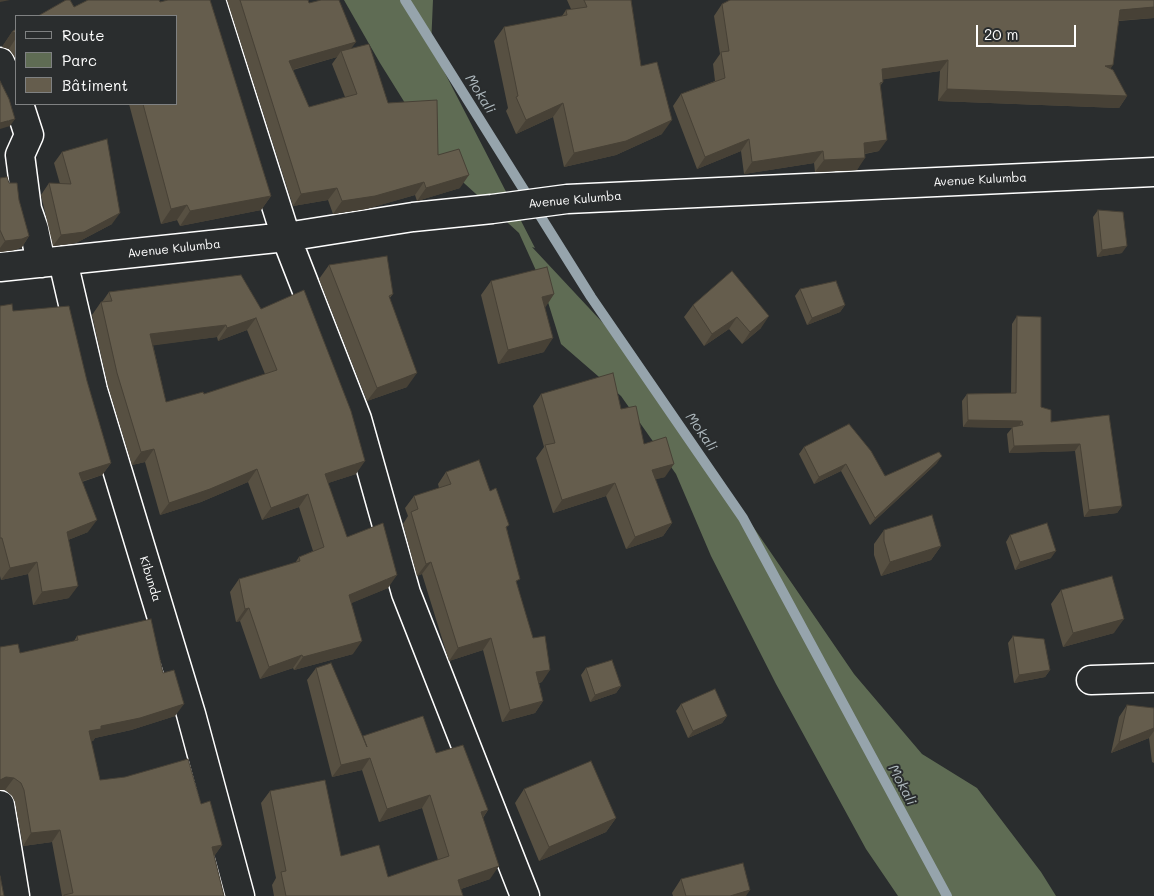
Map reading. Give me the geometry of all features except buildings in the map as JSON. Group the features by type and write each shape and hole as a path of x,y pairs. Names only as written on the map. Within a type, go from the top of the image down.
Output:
{"street":[{"path":"210,0 286,237 357,419 406,593 525,896"},
{"path":"0,62 15,95"},
{"name":"Kibunda","path":"20,105 29,136 20,155 27,209 34,229 52,262 93,390 191,714 240,896"},
{"name":"Avenue Kulumba","path":"0,267 286,237 413,217 492,209 567,198 1154,172"},
{"path":"1091,680 1154,678"},
{"path":"0,805 15,896"}],"green space":[{"path":"344,0 433,0 431,46 535,248 532,247 603,323 717,474 854,674 922,754 977,788 1041,872 1056,896 898,896 866,849 776,684 711,556 676,474 621,396 561,344 543,286 519,233 443,164 380,63"}],"waterway":[{"name":"Mokali","path":"405,0 591,297 743,518 947,896"}]}
